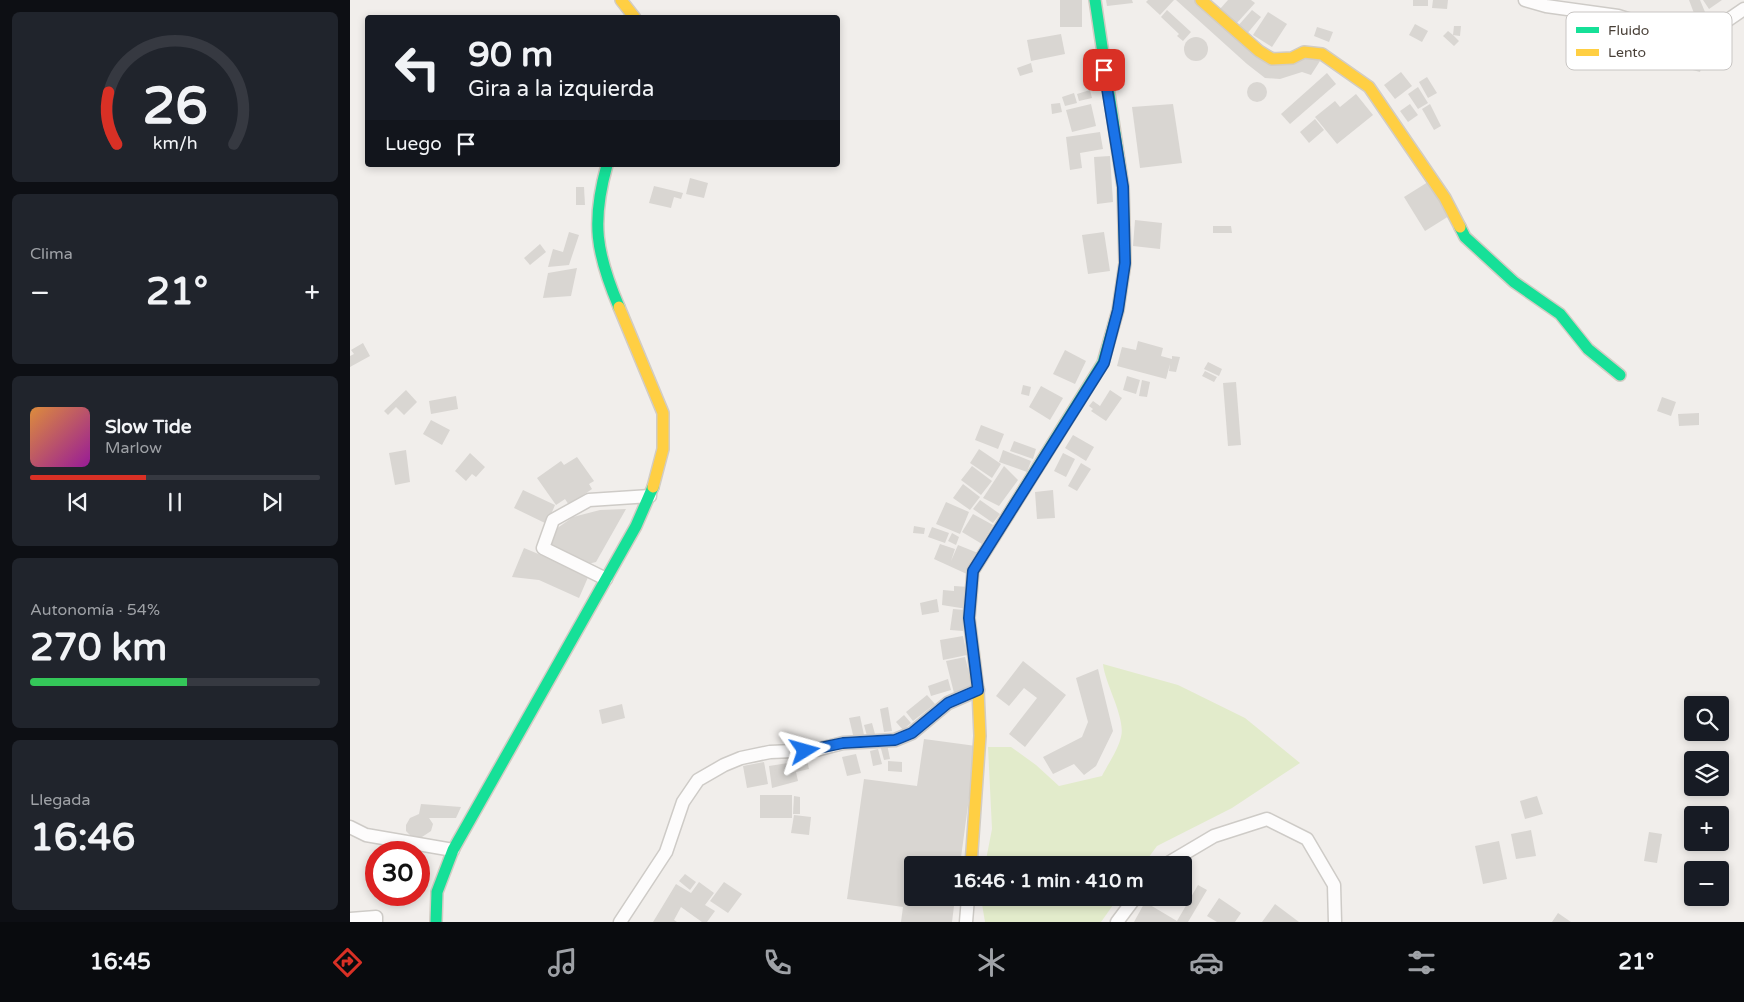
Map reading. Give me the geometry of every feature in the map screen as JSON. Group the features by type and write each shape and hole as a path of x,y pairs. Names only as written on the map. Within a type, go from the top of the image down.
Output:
{"street":[{"path":"621,0 634,15"},
{"path":"972,856 980,736 978,690 969,618 973,571 1104,363 1118,310 1125,263 1123,187 1095,0"},
{"path":"1202,0 1258,51 1272,59 1292,58 1304,52 1322,54 1339,64 1369,87 1445,198 1465,237 1514,282 1560,314 1588,349 1620,376"},
{"path":"1525,0 1546,6 1589,12"},
{"path":"1732,17 1744,8"},
{"path":"436,922 437,892 452,850 606,579 650,496 661,464 664,420 660,398 642,362 597,242 598,210 607,167"},
{"path":"606,579 543,548 553,520 589,500 650,496"},
{"path":"620,922 666,852 683,802 698,780 724,765 760,754 816,750 843,743 895,740 912,733 948,703 978,690"},
{"path":"1180,856 1214,836 1267,819 1307,839 1334,885 1335,922"},
{"path":"350,827 366,835 452,850"},
{"path":"966,922 967,906"},
{"path":"1117,922 1129,906"},
{"path":"350,919 376,917 376,922"}],"green space":[{"path":"1103,664 1178,685 1245,718 1300,763 1232,808 1157,846 1150,856 987,856 992,829 988,747 1011,747 1036,765 1059,786 1102,776 1118,747 1122,729 1121,720"},
{"path":"982,906 1112,906 1101,922 985,922"}],"building":[{"path":"1060,0 1082,0 1082,27 1060,27"},
{"path":"1106,0 1132,0 1133,3 1107,6"},
{"path":"1148,0 1174,0 1160,15 1146,2"},
{"path":"1176,0 1195,0 1252,49 1307,56 1320,61 1311,75 1302,72 1280,79 1265,78"},
{"path":"1228,0 1251,0 1255,3 1236,24 1220,9"},
{"path":"1413,0 1428,0 1428,6 1413,6"},
{"path":"1433,0 1448,0 1447,9 1432,8"},
{"path":"1689,0 1700,0 1705,12 1694,12"},
{"path":"1703,0 1722,0 1709,9"},
{"path":"1167,10 1191,32 1183,41 1177,36 1179,34 1161,17"},
{"path":"1252,10 1261,17 1246,35 1237,27"},
{"path":"1268,12 1287,24 1272,47 1253,35"},
{"path":"1415,24 1428,31 1422,42 1409,35"},
{"path":"1454,26 1461,26 1460,36 1453,35"},
{"path":"1317,27 1333,32 1329,42 1314,36"},
{"path":"1448,31 1459,41 1454,46 1443,36"},
{"path":"1061,34 1065,54 1031,61 1027,40"},
{"path":"1196,37 1201,38 1207,44 1207,54 1201,60 1196,61 1191,60 1185,54 1184,49 1185,44 1191,38"},
{"path":"1031,63 1033,72 1020,76 1017,68"},
{"path":"1401,72 1412,86 1395,99 1384,85"},
{"path":"1327,73 1336,84 1290,124 1281,114"},
{"path":"1427,77 1437,93 1428,98 1419,82"},
{"path":"1253,82 1261,82 1267,88 1267,96 1261,102 1253,102 1247,96 1247,88"},
{"path":"1418,87 1428,103 1418,109 1408,94"},
{"path":"1090,90 1092,98 1079,101 1077,94"},
{"path":"1074,93 1077,103 1065,106 1062,97"},
{"path":"1356,94 1373,115 1337,144 1315,117 1335,101 1340,107"},
{"path":"1060,103 1062,112 1052,114 1051,104"},
{"path":"1091,104 1096,126 1072,132 1066,110"},
{"path":"1173,104 1182,163 1140,168 1132,107"},
{"path":"1410,104 1418,115 1408,122 1400,111"},
{"path":"1430,104 1441,126 1434,130 1422,109"},
{"path":"1315,119 1324,130 1309,143 1300,132"},
{"path":"1100,132 1103,149 1080,153 1082,168 1070,170 1066,137"},
{"path":"1110,156 1113,202 1097,204 1094,157"},
{"path":"690,178 708,183 704,198 686,194"},
{"path":"1428,182 1449,216 1425,231 1404,197"},
{"path":"654,186 683,193 681,199 674,197 671,208 649,203"},
{"path":"576,187 584,187 585,205 576,205"},
{"path":"1135,220 1162,223 1160,249 1133,246"},
{"path":"1213,226 1231,226 1232,233 1213,233"},
{"path":"569,232 579,235 569,265 548,267 553,249 563,252"},
{"path":"1104,232 1110,271 1088,274 1082,235"},
{"path":"540,244 546,252 530,265 524,258"},
{"path":"577,268 571,296 543,298 548,273"},
{"path":"1138,341 1163,348 1161,356 1172,359 1172,356 1180,357 1176,372 1169,371 1170,364 1166,379 1117,366 1122,347 1136,350"},
{"path":"363,343 370,356 350,367 350,356 354,354 351,350"},
{"path":"1065,350 1086,361 1075,384 1053,374"},
{"path":"1208,362 1222,369 1219,376 1204,369"},
{"path":"1205,371 1217,377 1214,382 1202,376"},
{"path":"1127,376 1140,380 1136,394 1123,390"},
{"path":"1142,380 1150,382 1147,397 1139,396"},
{"path":"1236,382 1241,445 1228,446 1223,383"},
{"path":"1023,385 1031,387 1029,396 1021,394"},
{"path":"1041,386 1063,398 1050,420 1029,407"},
{"path":"406,390 417,402 404,415 396,407 388,415 384,411"},
{"path":"1110,390 1122,398 1106,421 1091,411 1093,409 1089,406 1093,401 1100,406"},
{"path":"456,396 458,409 431,414 429,401"},
{"path":"1662,397 1676,402 1671,416 1657,411"},
{"path":"1699,413 1699,425 1679,426 1678,414"},
{"path":"431,420 450,430 442,445 423,434"},
{"path":"981,425 1004,434 998,449 975,440"},
{"path":"1073,435 1094,447 1086,461 1065,448"},
{"path":"1014,441 1036,449 1033,459 1010,451"},
{"path":"979,449 1001,464 992,478 970,463"},
{"path":"406,450 410,482 395,485 389,453"},
{"path":"1003,450 1031,461 1027,472 999,462"},
{"path":"470,453 485,467 476,477 472,474 466,481 455,471"},
{"path":"1063,453 1075,459 1066,477 1054,471"},
{"path":"577,457 594,481 589,484 592,489 569,505 565,499 556,505 537,478 561,461 564,465"},
{"path":"1081,463 1091,469 1077,491 1068,486"},
{"path":"972,466 992,481 981,495 961,480"},
{"path":"1004,466 1018,480 999,506 983,498"},
{"path":"963,484 980,497 970,510 953,498"},
{"path":"523,490 555,505 547,524 514,508"},
{"path":"1053,490 1055,518 1037,519 1035,492"},
{"path":"980,500 1000,514 993,523 973,509"},
{"path":"946,502 969,512 960,534 936,524"},
{"path":"626,509 596,562 584,565 549,544 556,529 573,517 600,510"},
{"path":"973,514 993,525 982,544 962,532"},
{"path":"914,526 925,528 924,534 913,533"},
{"path":"932,527 949,533 945,543 928,537"},
{"path":"952,533 959,537 956,545 948,541"},
{"path":"940,544 955,549 951,561 958,545 978,553 969,575 934,559"},
{"path":"524,548 589,575 579,598 539,580 512,577"},
{"path":"954,586 969,587 967,609 942,605 943,590 954,591"},
{"path":"937,599 939,612 922,615 920,603"},
{"path":"953,609 965,610 963,631 950,630"},
{"path":"963,636 967,655 943,660 940,640"},
{"path":"965,657 973,688 954,693 946,661"},
{"path":"1023,661 1066,695 1025,747 1009,734 1037,698 1024,688 1009,706 996,696"},
{"path":"1098,669 1113,731 1096,766 1084,775 1074,764 1053,774 1043,757 1082,737 1088,722 1076,678"},
{"path":"948,679 951,690 931,696 928,686"},
{"path":"927,695 935,704 913,721 906,712"},
{"path":"622,704 625,718 602,724 599,710"},
{"path":"888,707 892,731 884,732 880,709"},
{"path":"904,715 911,723 903,730 896,722"},
{"path":"860,716 864,735 854,739 849,718"},
{"path":"872,723 875,734 867,736 864,725"},
{"path":"924,739 976,746 961,856 904,856 904,906 954,906 952,922 901,922 903,907 847,899 864,779 917,786"},
{"path":"887,744 890,759 884,760 880,745"},
{"path":"878,749 882,764 873,766 870,751"},
{"path":"856,754 861,773 847,776 842,757"},
{"path":"807,760 809,769 796,772 798,781 772,788 769,766"},
{"path":"888,761 902,762 902,772 888,771"},
{"path":"764,762 768,784 747,788 743,766"},
{"path":"760,795 792,795 792,818 760,818"},
{"path":"794,796 800,797 800,814 793,814"},
{"path":"1537,796 1543,814 1525,819 1520,801"},
{"path":"421,804 461,807 456,818 429,818 433,824 431,831 419,839 412,837 406,831 406,825 410,818 419,814"},
{"path":"794,815 811,817 809,835 791,833"},
{"path":"1531,830 1536,856 1516,859 1511,834"},
{"path":"1649,832 1662,834 1657,863 1644,861"},
{"path":"1499,841 1507,879 1483,884 1475,846"},
{"path":"685,874 696,882 690,890 679,881"},
{"path":"699,882 714,893 705,905 715,911 707,922 702,922 681,907 674,920 677,922 653,922 676,884 691,893"},
{"path":"724,882 742,894 728,913 710,901"},
{"path":"1198,885 1207,890 1188,922 1134,922 1143,906 1152,906 1177,921 1186,906 1192,906 1192,895"},
{"path":"1219,898 1241,913 1235,922 1217,922 1207,916"},
{"path":"1275,904 1299,922 1262,922"},
{"path":"1558,913 1571,922 1552,922"}],"traffic: fast":[{"path":"1008,515 1103,363 1118,310 1125,263 1123,187 1095,0"},
{"path":"606,167 599,204 598,237 605,270 619,307"},
{"path":"1460,227 1465,237 1514,282 1560,314 1588,349 1620,375"},
{"path":"436,922 437,892 453,850 636,526 653,487"}],"traffic: slow":[{"path":"621,0 633,15"},
{"path":"1201,0 1259,51 1272,59 1292,58 1304,52 1322,54 1369,87 1445,198 1460,227"},
{"path":"619,307 663,413 663,449 653,487"},
{"path":"972,856 980,736 978,690 969,618 973,571 1008,515"}],"route":[{"path":"805,751 824,749 843,743 895,740 912,733 948,703 978,690 969,618 973,571 1104,363 1118,310 1125,263 1123,187 1104,70"}]}
